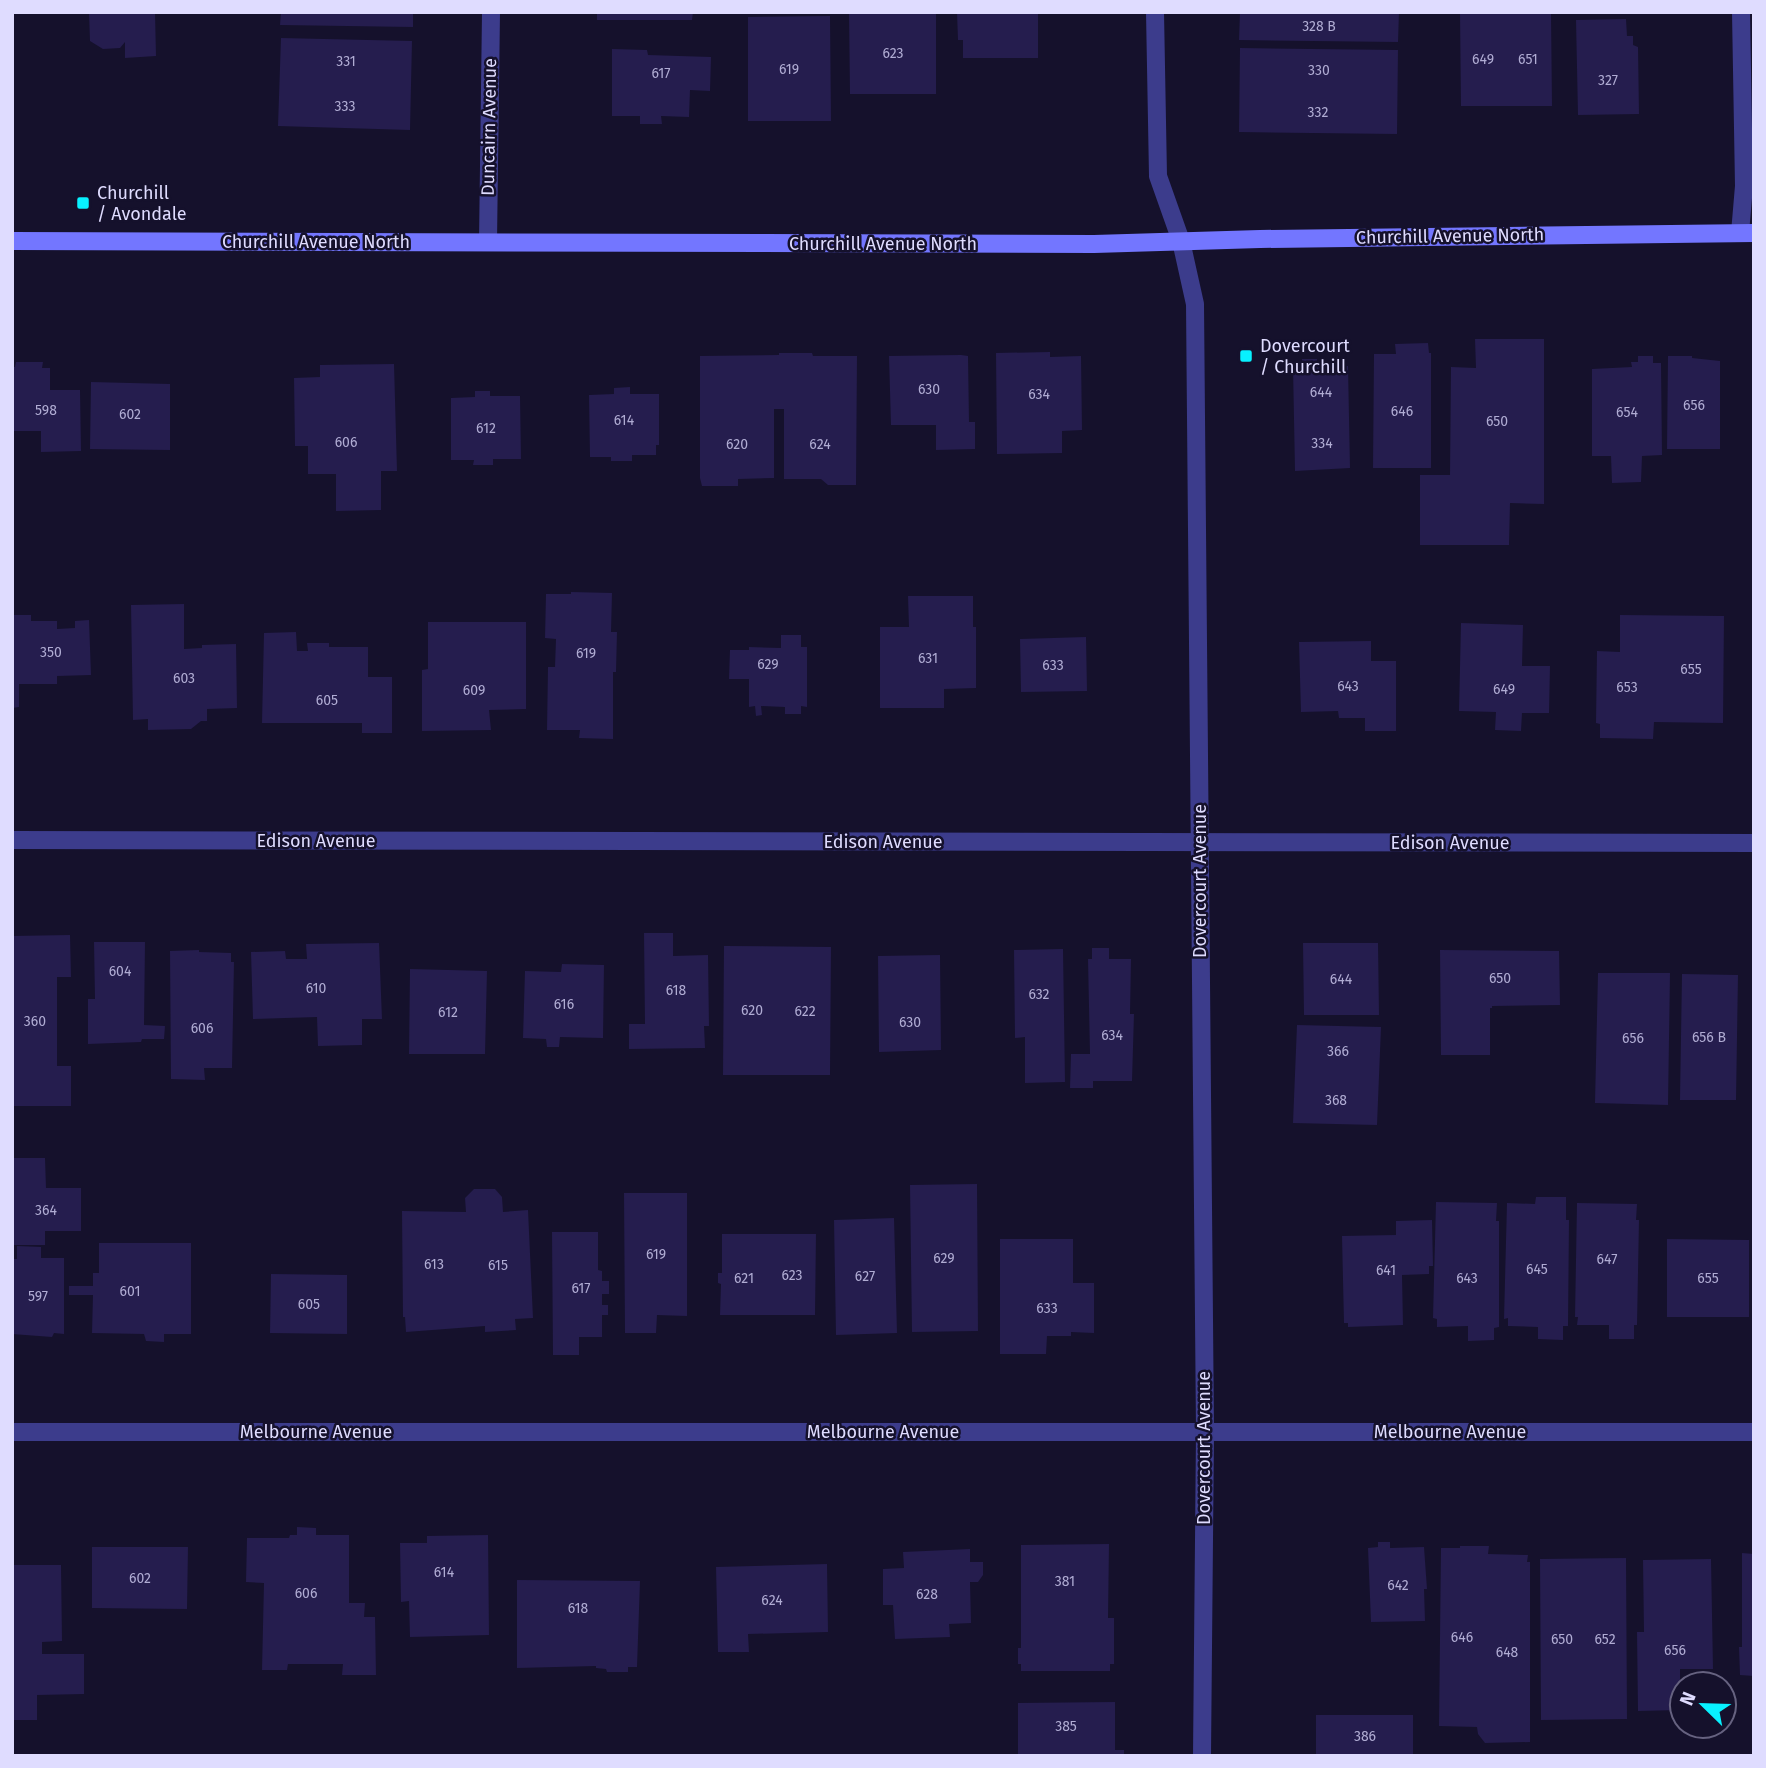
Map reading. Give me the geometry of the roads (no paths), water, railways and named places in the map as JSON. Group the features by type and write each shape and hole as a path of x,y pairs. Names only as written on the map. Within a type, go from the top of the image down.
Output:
{"main road":[{"name":"Churchill Avenue North","path":"12,241 1094,244 1747,233"}],"street":[{"name":"Duncairn Avenue","path":"488,242 491,12"},
{"name":"Dovercourt Avenue","path":"1155,12 1158,176 1181,241 1195,304 1205,1432 1202,1756"},
{"path":"1741,12 1747,233"},
{"name":"Edison Avenue","path":"12,840 1754,843"},
{"name":"Melbourne Avenue","path":"12,1432 1754,1432"}],"place":[{"name":"Churchill / Avondale","path":"83,203"},
{"name":"Dovercourt / Churchill","path":"1246,356"}]}
